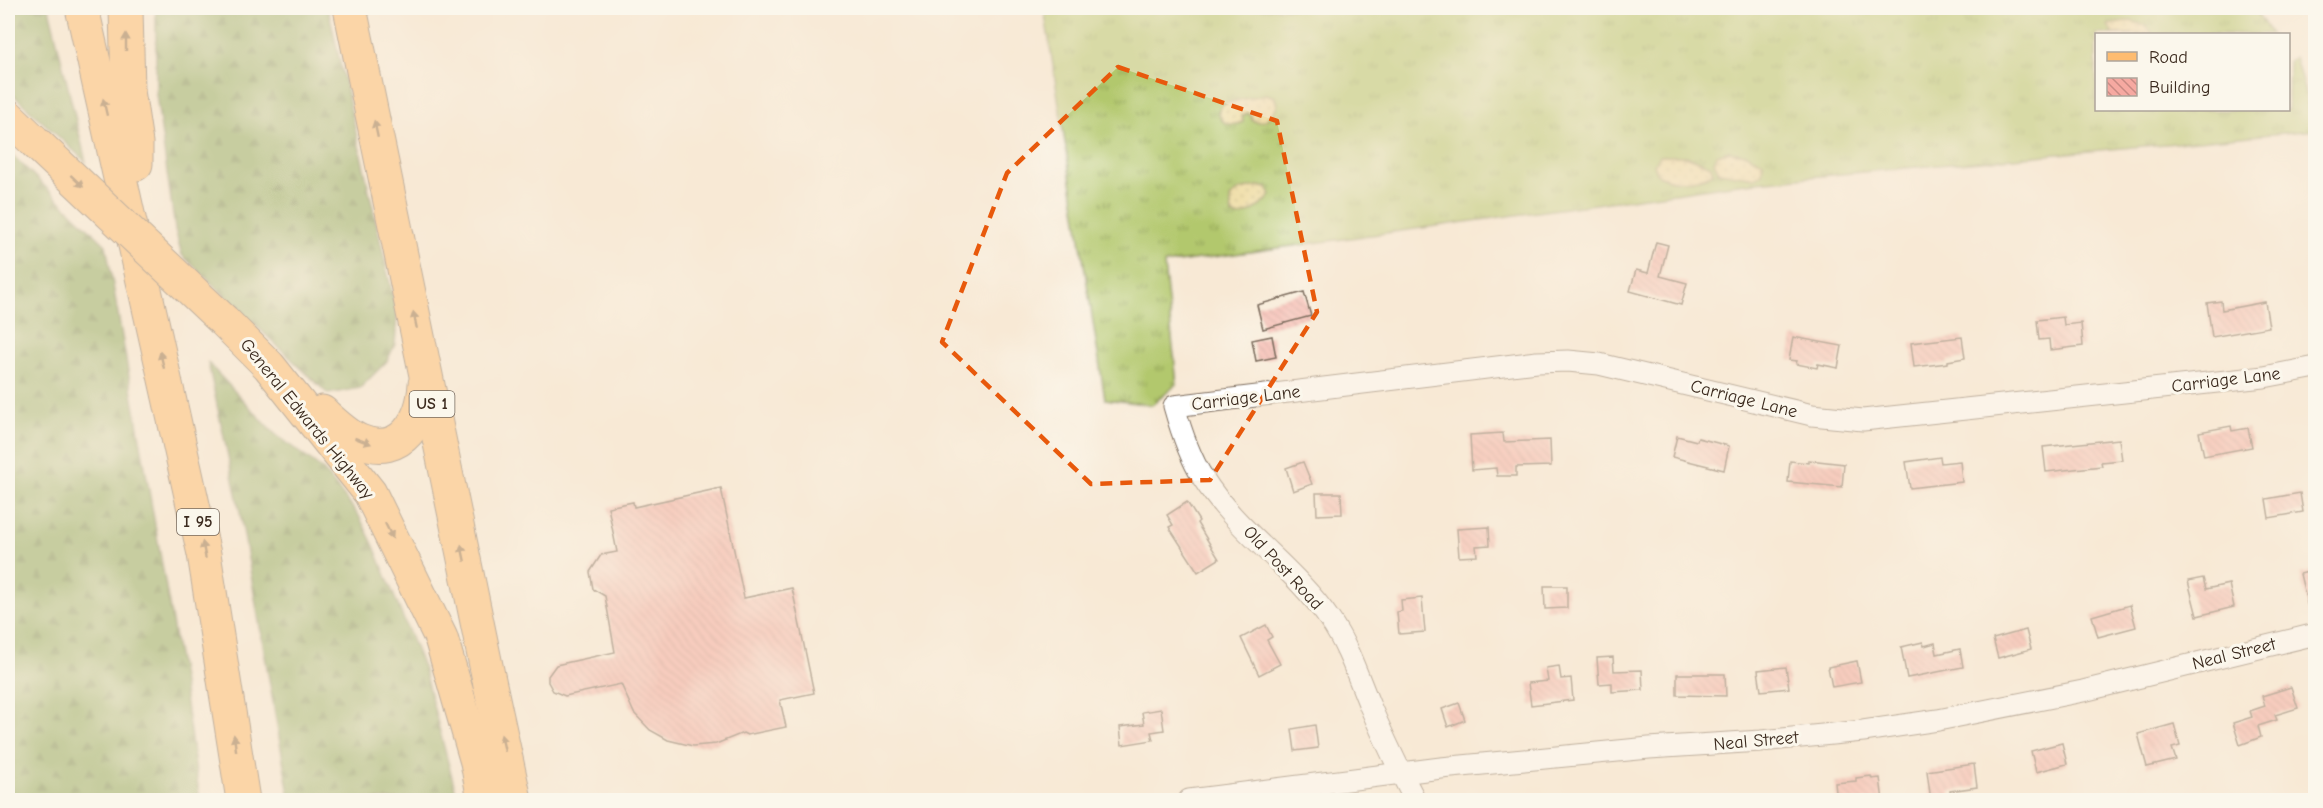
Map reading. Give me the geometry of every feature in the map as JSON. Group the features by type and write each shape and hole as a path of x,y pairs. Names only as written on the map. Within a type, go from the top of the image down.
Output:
{"main road":[{"name":"I 95","path":"82,8 204,554 228,692 243,801"},
{"path":"126,8 128,91 136,143 137,246"},
{"name":"US 1","path":"350,8 515,801"},
{"name":"General Edwards Highway","path":"8,116 269,366 370,493 441,638 477,762 484,801"},
{"path":"269,366 348,434 366,443 379,445 390,444 401,438 415,424 423,400 425,368"}],"street":[{"name":"Carriage Lane","path":"1174,406 1537,362 1568,361 1599,363 1812,416 1863,420 2264,377 2316,367"},
{"name":"Old Post Road","path":"1174,406 1185,444 1203,477 1225,507 1308,592 1330,620 1344,644 1415,801"},
{"name":"Neal Street","path":"1189,801 1401,772 1649,748 1761,741 1938,720 2083,691 2316,634"}],"highlighted area":[{"path":"1118,67 1277,121 1317,312 1210,480 1091,484 942,342 1007,173"}],"green space":[{"path":"8,8 49,8 86,162 8,90"},
{"path":"156,8 328,8 397,315 395,344 387,361 360,388 328,394 182,255 175,229 156,94"},
{"path":"1044,8 2254,8 2270,33 2095,33 2095,111 2290,111 2290,60 2295,57 2315,130 1746,183 1164,264 1177,384 1152,405 1105,399"},
{"path":"8,151 106,245 183,684 200,800 8,800"},
{"path":"208,363 275,434 323,470 359,516 374,546 423,667 458,800 290,800 240,512"}],"sand":[{"path":"2131,21 2146,26 2152,33 2112,33 2108,25"},
{"path":"1266,94 1275,97 1277,106 1264,121 1252,120 1251,115 1247,113 1242,116 1243,122 1231,125 1225,122 1218,113 1222,104"},
{"path":"1729,151 1746,154 1763,162 1762,173 1755,178 1719,172 1714,162 1717,155"},
{"path":"1659,156 1686,156 1711,166 1713,173 1685,181 1663,177 1657,174 1654,164"},
{"path":"1258,186 1267,188 1271,195 1268,199 1247,214 1238,217 1232,214 1230,198 1240,190"}],"building":[{"path":"1656,242 1668,245 1660,276 1687,283 1681,305 1630,291 1636,270 1648,273"},
{"path":"1304,292 1311,316 1263,329 1257,305"},
{"path":"2221,301 2222,310 2265,302 2269,327 2212,337 2207,303"},
{"path":"2063,317 2064,325 2081,323 2083,346 2050,350 2049,339 2039,340 2037,320"},
{"path":"1272,336 1276,357 1256,361 1252,340"},
{"path":"1793,337 1842,346 1838,368 1818,364 1817,368 1796,364 1797,361 1789,360"},
{"path":"1962,337 1965,358 1948,361 1948,363 1914,367 1911,343"},
{"path":"2231,426 2232,431 2248,428 2252,447 2204,456 2199,432"},
{"path":"1503,433 1504,442 1550,440 1551,466 1516,467 1516,476 1497,476 1496,468 1472,470 1470,435"},
{"path":"1677,436 1697,441 1698,438 1729,446 1724,470 1672,457"},
{"path":"2119,439 2122,460 2101,462 2102,466 2046,472 2043,447"},
{"path":"1940,457 1941,463 1960,461 1962,482 1910,488 1906,462"},
{"path":"1809,460 1844,464 1842,487 1788,482 1790,461 1809,463"},
{"path":"1303,462 1312,484 1293,491 1286,468"},
{"path":"721,488 744,598 792,588 814,693 780,700 786,727 747,735 743,733 716,744 693,746 668,740 650,730 634,713 621,684 565,696 553,691 548,682 548,676 556,665 615,652 605,596 593,589 590,572 601,555 617,552 608,507 633,502 634,507"},
{"path":"1316,493 1341,493 1342,514 1317,515"},
{"path":"2300,493 2303,512 2269,518 2266,499"},
{"path":"1187,502 1219,559 1198,572 1169,527 1173,525 1167,515"},
{"path":"1489,527 1490,545 1476,546 1477,556 1459,557 1457,529"},
{"path":"2316,570 2316,615 2310,616 2300,574"},
{"path":"2203,578 2206,589 2229,584 2234,607 2197,616 2188,581"},
{"path":"1544,586 1567,586 1567,608 1545,609"},
{"path":"1422,598 1425,632 1399,634 1397,612 1402,611 1401,600"},
{"path":"2130,605 2136,627 2098,637 2092,616"},
{"path":"1266,625 1272,637 1267,640 1280,664 1259,675 1241,638"},
{"path":"2026,630 2031,649 1998,658 1993,639"},
{"path":"1923,642 1924,646 1935,643 1937,654 1960,649 1963,667 1907,678 1901,647"},
{"path":"1613,657 1614,671 1642,670 1643,690 1612,692 1612,683 1599,684 1597,658"},
{"path":"1857,661 1861,682 1832,687 1828,667"},
{"path":"1559,666 1561,679 1571,678 1573,700 1531,705 1528,683 1548,681 1546,668"},
{"path":"1786,667 1789,688 1761,691 1758,670"},
{"path":"1677,674 1725,674 1726,696 1677,695"},
{"path":"2291,687 2298,708 2275,715 2277,720 2258,726 2261,737 2240,745 2233,723 2252,717 2250,711 2265,706 2262,696"},
{"path":"1459,703 1465,720 1448,727 1442,709"},
{"path":"1161,709 1164,730 1151,732 1153,740 1122,745 1120,727 1144,724 1142,712"},
{"path":"2174,724 2180,746 2172,748 2176,760 2147,767 2138,734"},
{"path":"1315,725 1318,748 1295,751 1292,729"},
{"path":"2062,743 2067,764 2036,772 2031,751"},
{"path":"1974,764 1977,787 1950,791 1951,801 1931,801 1927,771"},
{"path":"1871,776 1872,779 1880,778 1883,801 1837,801 1835,783 1856,781 1856,778"}]}
